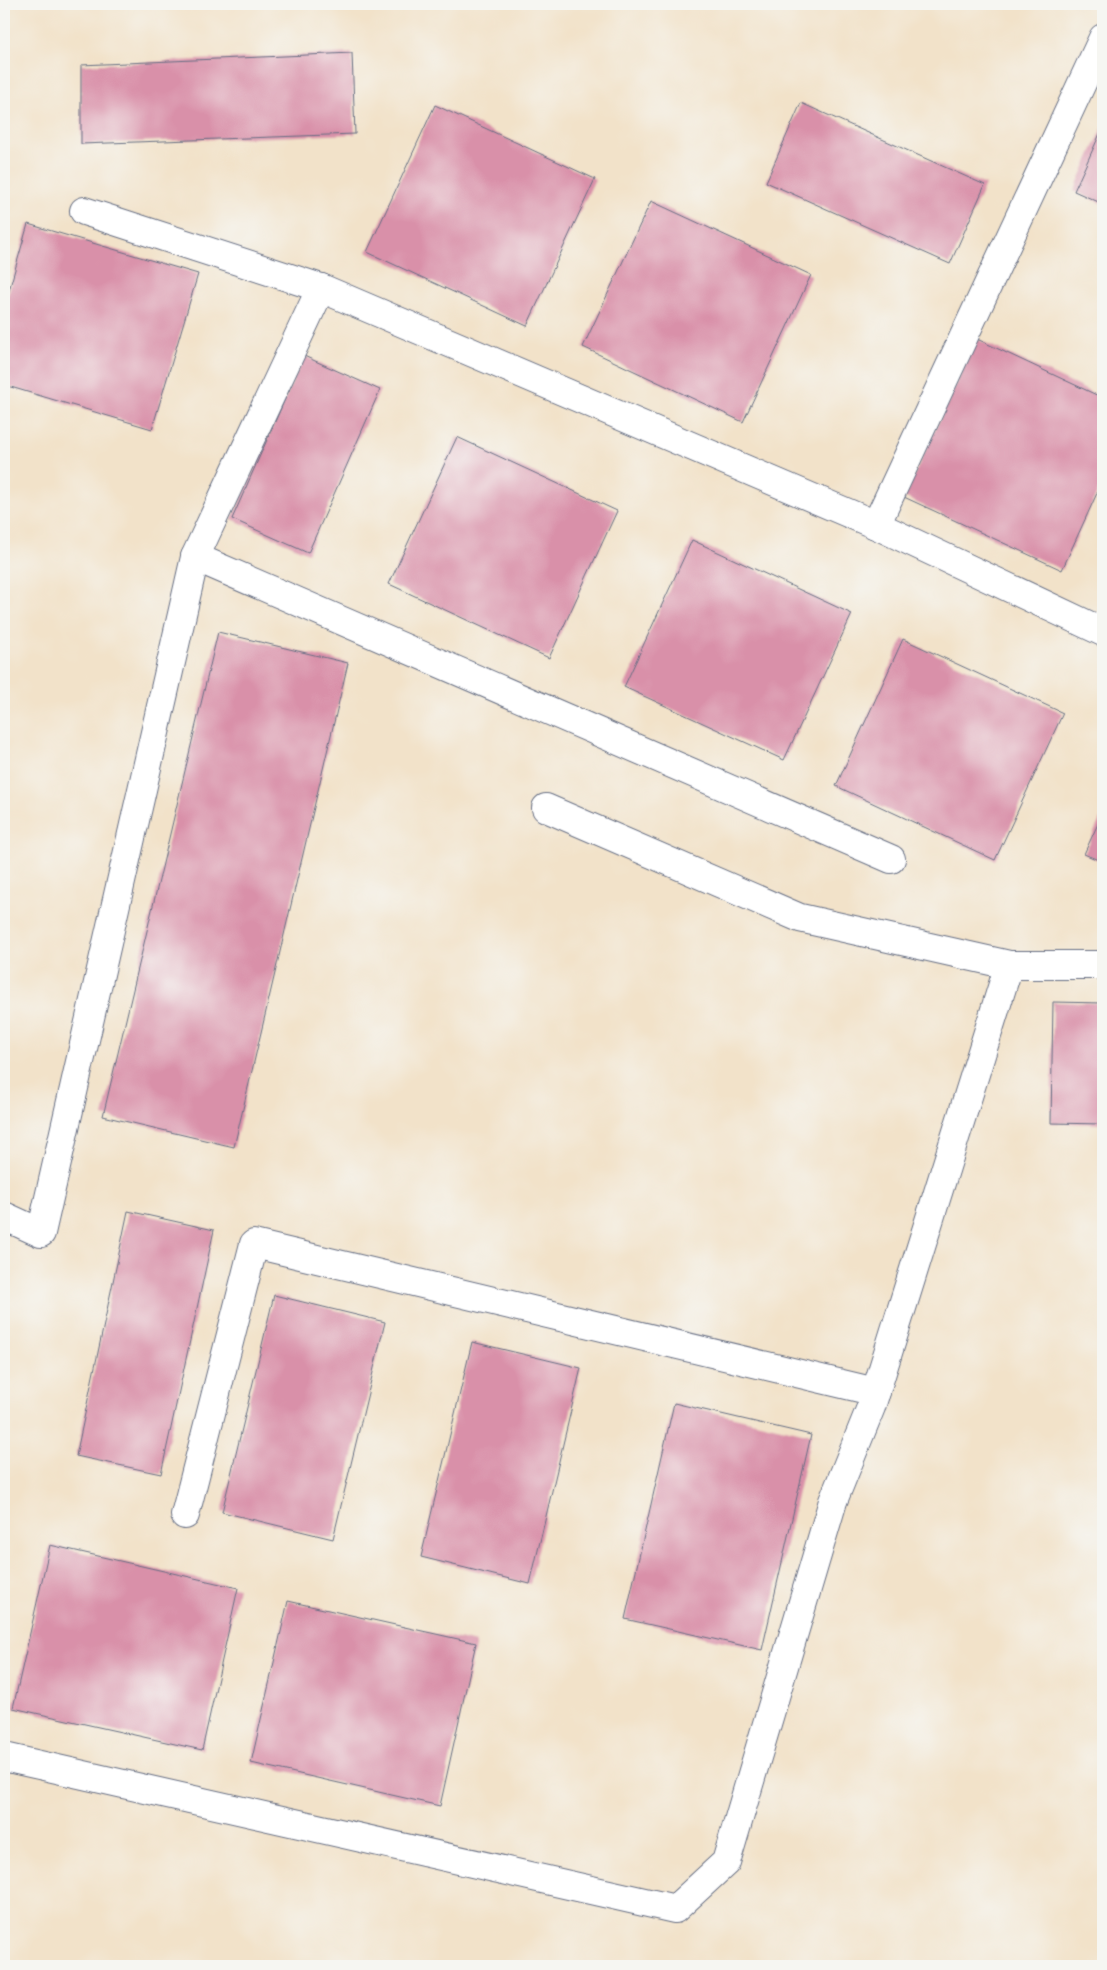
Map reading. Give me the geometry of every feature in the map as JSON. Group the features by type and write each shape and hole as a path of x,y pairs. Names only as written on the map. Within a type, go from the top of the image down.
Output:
{"lane":[{"path":"876,525 1103,38"},
{"path":"84,211 322,288 876,525 1103,632"},
{"path":"4,1216 41,1233 195,557 322,288"},
{"path":"195,557 891,859"},
{"path":"546,808 800,918 1010,965 1103,965"},
{"path":"4,1757 675,1909 726,1862 833,1501 876,1392 1010,965"},
{"path":"185,1515 254,1244 876,1392"}],"building":[{"path":"352,53 355,134 81,144 81,65"},
{"path":"801,103 985,185 950,264 766,182"},
{"path":"435,105 595,179 527,326 367,252"},
{"path":"1103,127 1103,204 1074,191"},
{"path":"651,201 811,275 743,422 583,347"},
{"path":"28,224 198,274 152,429 4,385 4,308"},
{"path":"977,339 1103,398 1103,480 1062,570 904,497"},
{"path":"304,356 380,390 308,553 232,519"},
{"path":"457,437 617,511 549,658 389,584"},
{"path":"692,540 852,614 784,760 624,687"},
{"path":"218,632 348,663 234,1147 103,1116"},
{"path":"903,639 1063,713 995,860 836,786"},
{"path":"1103,813 1103,862 1084,854"},
{"path":"1053,1002 1103,1003 1103,1124 1051,1123"},
{"path":"128,1211 214,1230 161,1474 76,1456"},
{"path":"274,1295 385,1322 333,1539 222,1512"},
{"path":"472,1342 581,1368 530,1584 421,1557"},
{"path":"674,1403 811,1435 762,1650 625,1619"},
{"path":"50,1545 238,1588 202,1750 13,1708"},
{"path":"288,1601 476,1643 440,1806 251,1763"}]}
